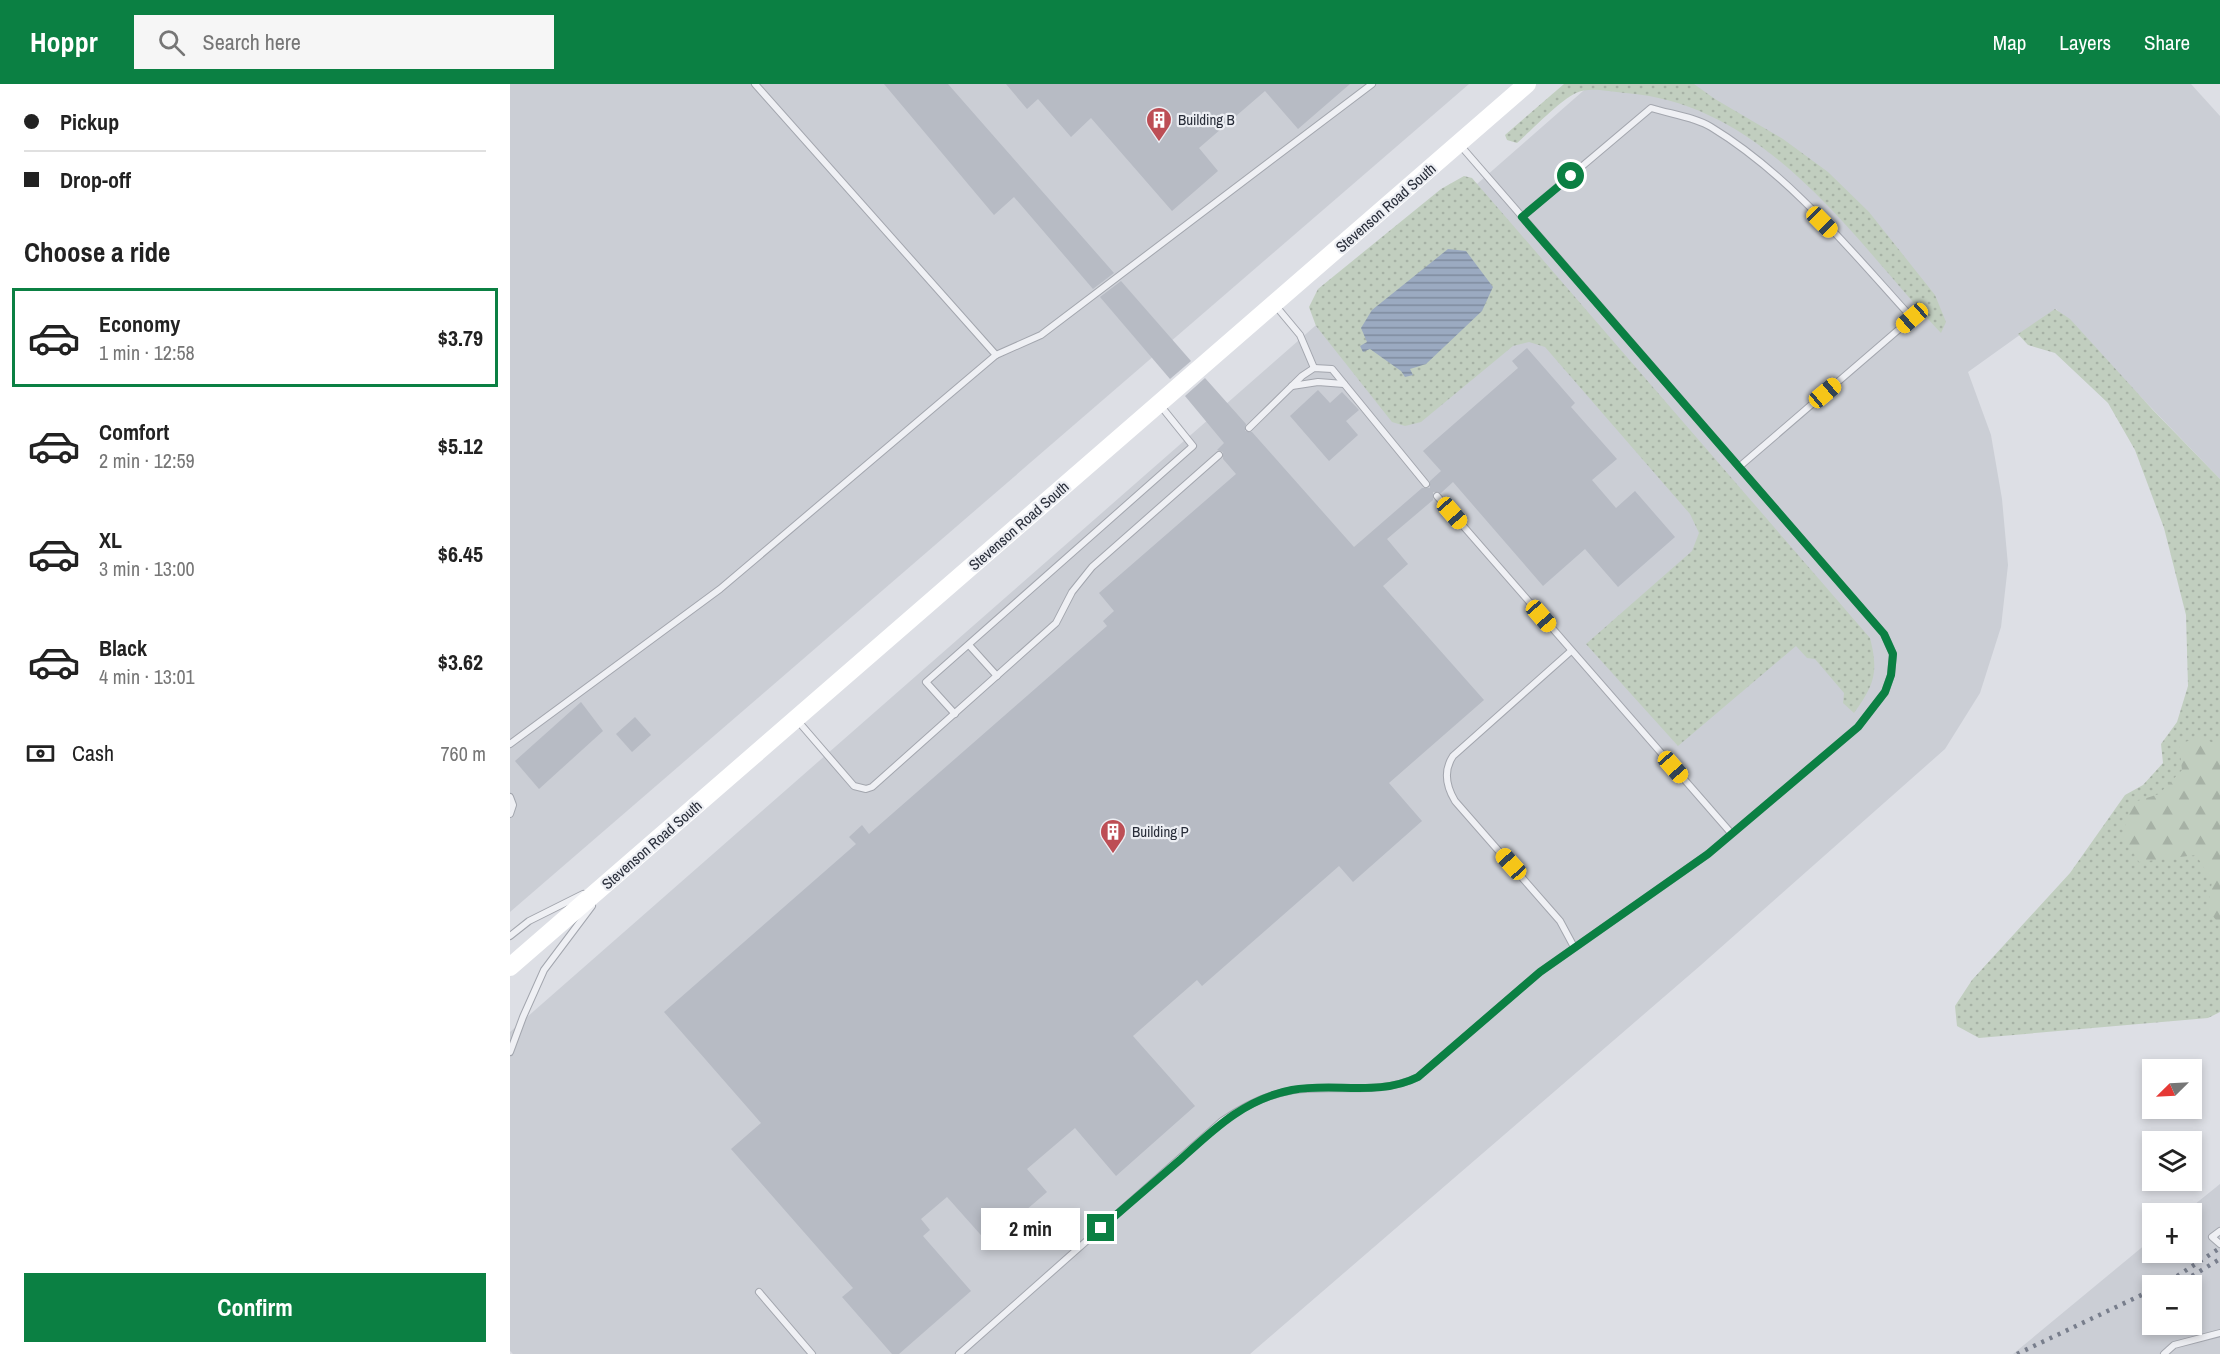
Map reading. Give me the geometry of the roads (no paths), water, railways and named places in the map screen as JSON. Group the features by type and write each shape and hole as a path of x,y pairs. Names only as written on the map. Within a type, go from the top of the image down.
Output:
{"main road":[{"name":"Stevenson Road South","path":"510,967 1527,84"}],"lane":[{"path":"755,84 996,355"},
{"path":"510,744 720,589 996,355 1041,335 1372,84"},
{"path":"1522,217 1651,108 1709,126 1768,168 1852,252 1912,318 1738,466"},
{"path":"959,1354 1222,1121 1238,1110 1258,1100 1295,1090 1371,1089 1403,1085 1418,1077 1540,972 1670,883 1731,833 1858,727 1885,692 1891,675 1893,654 1884,634 1459,144"},
{"path":"1275,305 1300,335 1314,368"},
{"path":"1249,428 1291,386 1314,368 1332,369 1426,484"},
{"path":"1291,386 1318,382 1344,384"},
{"path":"955,714 927,682 1193,446 1159,405"},
{"path":"796,720 854,786 866,789 878,783 1056,623 1072,592 1092,567 1219,455"},
{"path":"1437,496 1731,833"},
{"path":"969,645 997,676"},
{"path":"1571,651 1453,756 1447,765 1446,775 1448,789 1455,801 1558,918 1574,947"},
{"path":"510,797 513,805 510,814"},
{"path":"510,936 529,921 613,879"},
{"path":"510,1052 544,970 613,879"},
{"path":"2220,1231 2212,1237 2220,1245"},
{"path":"759,1292 812,1354"},
{"path":"2164,1354 2174,1345 2220,1333"}],"water":[{"path":"1448,249 1466,251 1493,287 1482,311 1426,364 1410,369 1413,375 1405,377 1401,371 1370,349 1363,352 1360,346 1367,342 1361,328 1372,310"}],"railway":[{"path":"2179,1275 2220,1248"},
{"path":"2194,1275 2220,1259"},
{"path":"2017,1354 2142,1295"}],"place":[{"name":"Building B","path":"1159,143"},
{"name":"Building P","path":"1113,855"}]}
